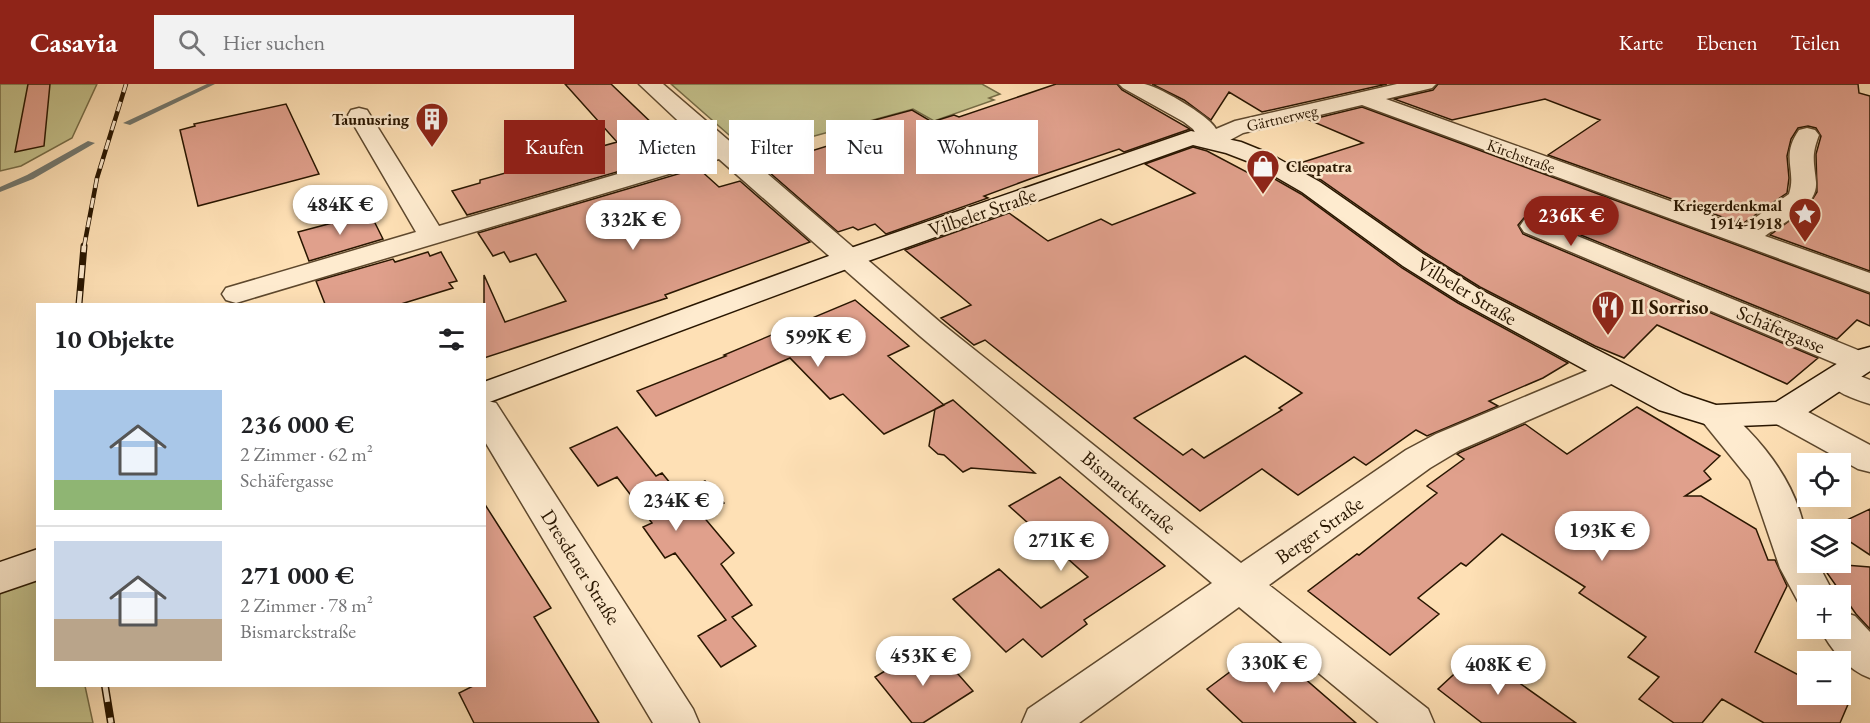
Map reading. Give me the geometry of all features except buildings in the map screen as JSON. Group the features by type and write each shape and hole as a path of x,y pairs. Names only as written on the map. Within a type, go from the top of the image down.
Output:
{"street":[{"path":"650,84 848,259"},
{"path":"1130,84 1192,117 1203,125 1211,141"},
{"name":"Gärtnerweg","path":"1211,141 1235,128 1425,84"},
{"name":"Kirchstraße","path":"1365,99 1870,283"},
{"path":"359,115 432,236"},
{"path":"1746,237 1799,199 1803,193 1805,184 1800,154 1807,135"},
{"name":"Vilbeler Straße","path":"486,393 848,259 1191,138 1211,141 1260,158 1311,187 1441,278 1494,309 1671,402 1714,416"},
{"path":"236,294 724,150"},
{"name":"Schäfergasse","path":"1533,226 1861,373"},
{"name":"Bismarckstraße","path":"848,259 1241,585 1412,723"},
{"name":"Berger Straße","path":"1044,723 1432,451 1612,372"},
{"path":"1714,416 1783,413 1861,373"},
{"path":"1783,413 1870,460"},
{"name":"Dresdener Straße","path":"486,414 677,723"},
{"path":"1714,416 1759,466 1769,481 1799,568 1809,585"},
{"path":"0,579 36,565"},
{"path":"1850,639 1870,660"}],"shaded area":[{"path":"0,84 97,84 72,138 21,166 0,171"},
{"path":"671,84 982,84 1000,94 989,98 994,100 937,120 932,120 913,109 873,120 826,120 826,133 814,136 814,120 729,120 729,135 717,124 717,120 712,120"},
{"path":"36,579 36,687 85,687 93,723 0,723 0,593"}],"waterway":[{"path":"127,123 212,84"},
{"path":"0,190 30,177 91,143"}],"railway":[{"path":"84,247 97,178 126,84"},
{"path":"79,303 84,246"},
{"path":"105,687 111,723"}],"place":[{"name":"Taunusring","path":"432,148"},
{"name":"Cleopatra","path":"1263,195"},
{"name":"Kriegerdenkmal 1914-1918","path":"1805,243"},
{"name":"Il Sorriso","path":"1608,336"}]}
